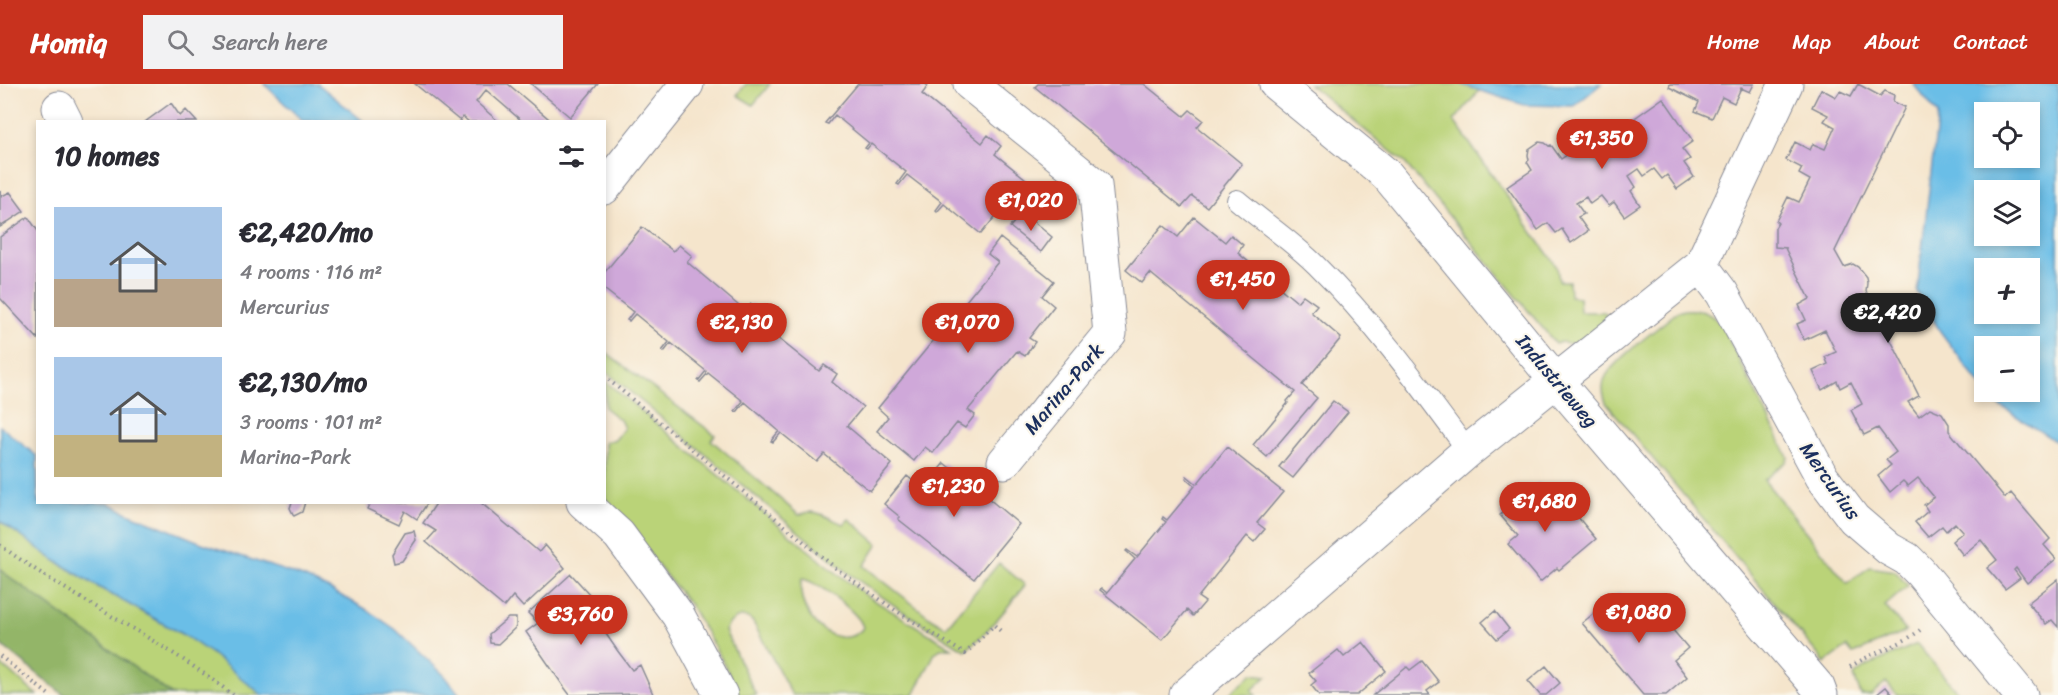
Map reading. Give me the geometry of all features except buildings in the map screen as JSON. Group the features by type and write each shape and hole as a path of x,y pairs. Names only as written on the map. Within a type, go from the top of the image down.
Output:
{"street":[{"path":"606,185 687,84"},
{"name":"Marina-Park","path":"970,84 1095,185 1110,333 1004,462"},
{"name":"Industrieweg","path":"1276,84 1387,175 1557,382 1819,691"},
{"path":"1186,695 1468,451 1701,265 1786,84"},
{"name":"Mercurius","path":"1701,265 1722,293 1822,477 1854,519 1889,549 1907,559 1920,572 2020,695"},
{"path":"585,504 619,535 678,615 721,695"}],"lane":[{"path":"1237,200 1314,264 1367,320 1468,451"}],"path":[{"path":"606,378 838,570 895,610 965,654 994,625 1003,633"},
{"path":"0,545 28,565 202,671 232,695"},
{"path":"1819,691 1859,661 1910,638 1948,607"},
{"path":"0,656 49,695"}],"green space":[{"path":"746,84 770,84 753,105 737,95"},
{"path":"1309,84 1470,84 1479,91 1454,121 1557,267 1559,281 1569,281 1570,296 1579,297 1580,312 1604,312 1610,318 1581,345 1561,342 1556,344 1405,163"},
{"path":"1685,310 1705,312 1721,324 1788,457 1786,462 1764,480 1847,583 1870,567 1895,571 1908,586 1885,606 1906,631 1853,654 1847,647 1825,663 1606,403 1603,383 1611,368 1677,312"},
{"path":"606,353 715,435 711,440 799,515 811,512 822,514 844,524 849,519 878,544 864,566 932,619 946,627 999,563 1025,585 997,619 966,650 904,612 848,573 606,372"},
{"path":"606,382 830,568 867,596 952,648 942,648 935,653 914,695 792,695 753,622 741,617 733,620 725,631 756,695 739,695 720,656 690,605 606,502 606,442 616,439 624,428 620,420 606,409","holes":["802,579 817,585 847,607 863,628 847,637 828,633 819,627 806,610 801,589"]},
{"path":"0,521 56,561 187,637 212,654 262,695 172,695 0,570"},
{"path":"0,570 172,695 64,695 0,644"},
{"path":"1917,644 1960,695 1897,695 1886,682 1871,695 1861,695 1854,676 1865,667"},
{"path":"0,664 37,695 0,695"},
{"path":"1252,674 1267,676 1252,690 1256,695 1228,695"}],"water":[{"path":"264,84 318,84 362,120 302,120"},
{"path":"1459,84 1601,84 1574,106 1524,105"},
{"path":"1913,84 2058,84 2058,443 1994,402 2040,402 2040,336 1974,336 1974,377 1940,331 1917,292 1938,114"},
{"path":"0,426 36,455 36,504 111,504 202,543 303,577 364,608 395,629 445,676 460,695 262,695 212,654 187,637 56,561 0,521"}]}
